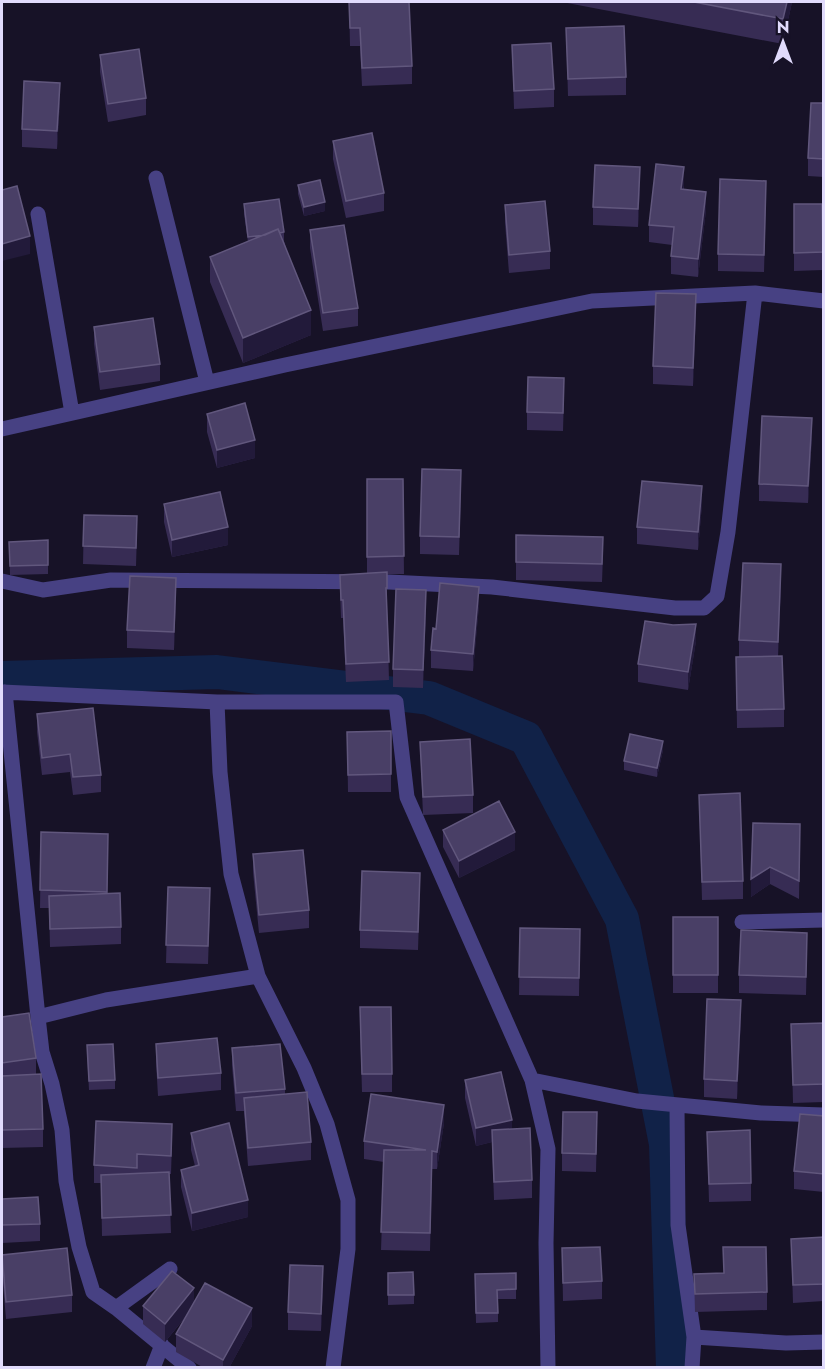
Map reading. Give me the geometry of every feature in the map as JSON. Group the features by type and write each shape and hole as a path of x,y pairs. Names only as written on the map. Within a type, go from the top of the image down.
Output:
{"street":[{"path":"156,178 207,382"},
{"path":"38,214 72,413"},
{"path":"2,581 43,590 111,580 390,582 492,587 675,608 704,608 717,596 721,574 734,489 755,293"},
{"path":"2,429 207,382 592,301 755,293 824,301"},
{"path":"189,1368 93,1292 79,1247 66,1181 62,1130 42,1052 3,692 218,702 396,702 407,797 532,1080 548,1149 546,1242 548,1368"},
{"path":"218,702 220,772 231,874 258,976 304,1068 323,1114 348,1200 348,1249 333,1368"},
{"path":"742,922 824,920"},
{"path":"38,1017 106,1000 258,976"},
{"path":"532,1080 637,1101 761,1113 824,1115"},
{"path":"676,1105 678,1225 694,1337 692,1368"},
{"path":"116,1308 170,1269"},
{"path":"694,1337 786,1343 824,1342"},
{"path":"153,1368 162,1345"}],"building":[{"path":"349,2 409,2 412,66 362,68 360,28 350,28"},
{"path":"694,2 787,2 783,19"},
{"path":"624,26 626,77 568,79 566,28"},
{"path":"551,43 554,89 514,91 512,45"},
{"path":"139,49 146,98 108,104 100,55"},
{"path":"24,81 60,83 57,131 22,129"},
{"path":"811,103 824,103 824,159 808,158"},
{"path":"372,133 384,193 346,201 333,141"},
{"path":"656,164 684,167 681,189 706,192 698,259 671,256 674,227 649,225"},
{"path":"595,165 640,167 638,209 593,207"},
{"path":"720,179 766,181 764,255 718,254"},
{"path":"320,180 325,202 304,207 298,185"},
{"path":"17,186 30,236 2,244 2,190"},
{"path":"279,199 284,232 280,233 278,229 265,235 248,237 244,204"},
{"path":"545,201 550,251 509,255 505,205"},
{"path":"794,204 822,204 823,252 794,253"},
{"path":"344,225 358,308 323,313 310,230"},
{"path":"278,229 311,310 243,338 210,257"},
{"path":"656,293 696,294 693,368 653,366"},
{"path":"153,318 160,364 100,372 94,327"},
{"path":"528,377 564,378 563,413 527,412"},
{"path":"245,403 255,440 217,450 207,414"},
{"path":"762,416 812,418 808,486 759,484"},
{"path":"422,469 461,470 459,537 420,536"},
{"path":"367,479 403,479 404,556 367,557"},
{"path":"642,481 702,486 698,532 637,527"},
{"path":"220,492 228,527 172,540 164,504"},
{"path":"84,515 137,516 136,548 83,546"},
{"path":"516,535 603,537 602,564 516,562"},
{"path":"48,540 48,565 10,566 9,542"},
{"path":"743,563 781,564 778,642 739,640"},
{"path":"387,572 389,662 346,664 340,575"},
{"path":"130,576 176,578 174,632 127,630"},
{"path":"440,583 479,587 473,654 431,650 433,628 436,629"},
{"path":"396,589 426,590 423,670 393,669"},
{"path":"645,621 673,625 696,624 688,672 638,664"},
{"path":"782,656 784,709 737,710 736,657"},
{"path":"93,708 101,775 73,777 70,754 42,758 37,714"},
{"path":"391,731 391,774 348,775 347,732"},
{"path":"630,734 663,741 657,768 624,761"},
{"path":"470,739 473,795 423,797 420,742"},
{"path":"740,793 743,881 702,882 699,795"},
{"path":"499,801 515,832 459,861 443,830"},
{"path":"753,823 800,824 799,881 770,867 751,879"},
{"path":"41,832 108,834 107,892 40,890"},
{"path":"303,850 309,910 259,915 253,854"},
{"path":"362,871 420,873 418,932 360,930"},
{"path":"168,887 210,888 208,946 166,945"},
{"path":"120,893 121,927 50,929 49,896"},
{"path":"673,917 718,917 718,975 673,975"},
{"path":"520,928 580,929 579,978 519,977"},
{"path":"741,930 807,933 806,977 739,975"},
{"path":"707,999 741,1000 737,1081 704,1079"},
{"path":"360,1007 391,1007 392,1074 362,1074"},
{"path":"29,1013 36,1058 2,1063 2,1017"},
{"path":"824,1023 824,1084 793,1085 791,1024"},
{"path":"217,1038 221,1073 158,1078 156,1044"},
{"path":"113,1044 115,1080 89,1081 87,1045"},
{"path":"280,1044 285,1089 236,1093 232,1048"},
{"path":"501,1072 512,1120 476,1128 465,1080"},
{"path":"41,1074 43,1129 2,1130 2,1076"},
{"path":"307,1092 311,1142 248,1148 244,1098"},
{"path":"371,1094 444,1105 437,1152 432,1151 430,1233 381,1232 384,1150 426,1150 364,1141"},
{"path":"563,1112 597,1112 596,1154 562,1153"},
{"path":"800,1114 824,1116 824,1174 794,1171"},
{"path":"96,1121 172,1124 171,1156 137,1154 137,1168 94,1165"},
{"path":"229,1123 248,1200 192,1213 181,1170 199,1165 191,1133"},
{"path":"530,1128 532,1180 494,1182 492,1130"},
{"path":"750,1130 751,1183 709,1184 707,1132"},
{"path":"169,1172 171,1215 102,1218 101,1175"},
{"path":"38,1197 40,1224 2,1225 2,1199"},
{"path":"824,1237 824,1284 793,1285 791,1239"},
{"path":"600,1247 602,1281 563,1283 562,1248"},
{"path":"723,1247 766,1247 767,1292 695,1294 694,1274 724,1273"},
{"path":"67,1248 72,1295 6,1302 2,1255"},
{"path":"290,1265 323,1266 321,1314 288,1312"},
{"path":"172,1271 194,1288 165,1324 143,1306"},
{"path":"413,1272 414,1295 388,1295 388,1273"},
{"path":"516,1273 516,1289 497,1290 498,1313 476,1313 475,1274"},
{"path":"205,1283 252,1308 223,1360 176,1334"}],"waterway":[{"path":"2,678 217,672 429,698 526,738 622,919 666,1144 673,1368"}]}
